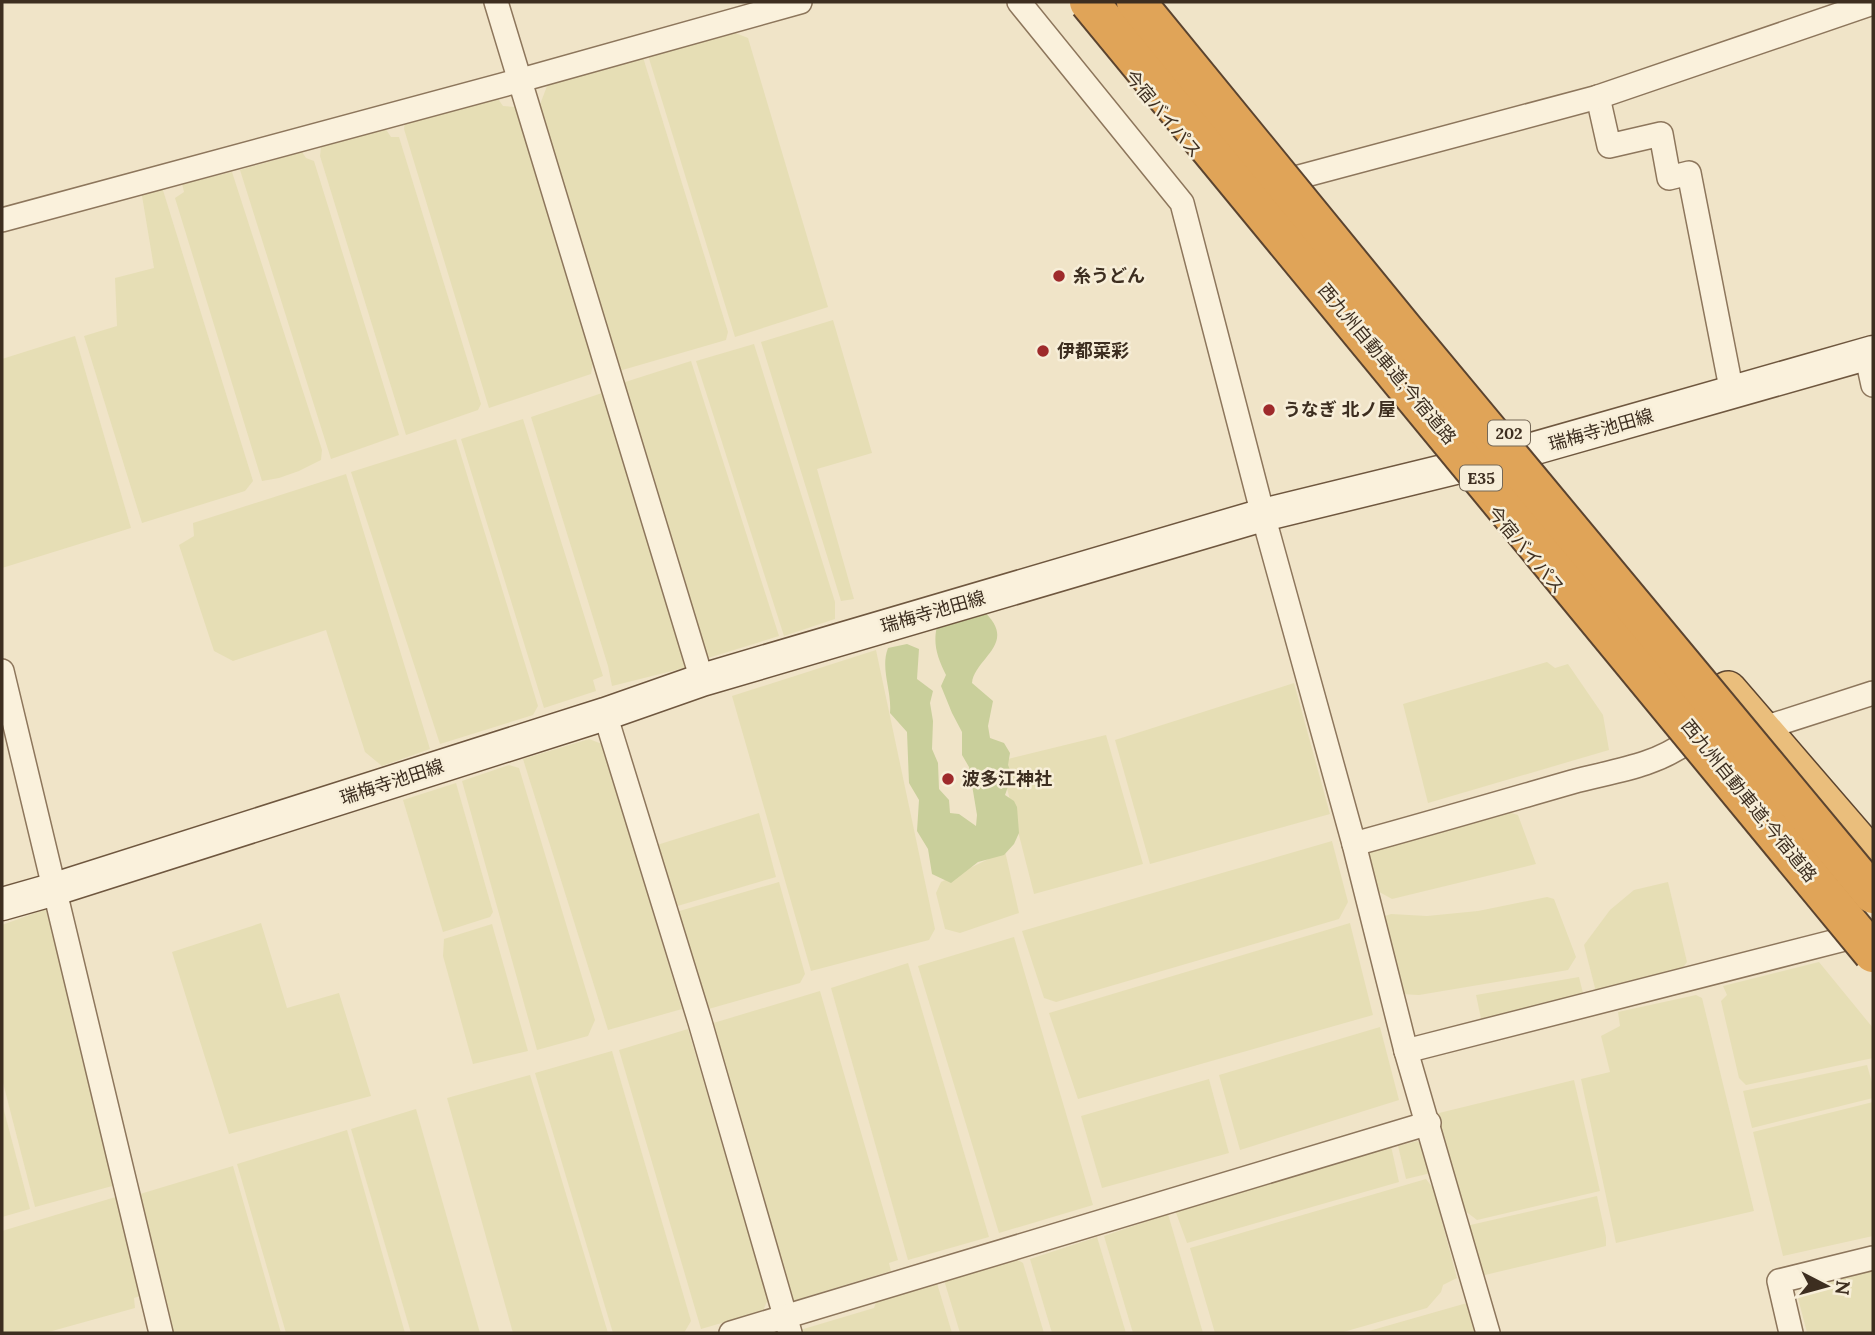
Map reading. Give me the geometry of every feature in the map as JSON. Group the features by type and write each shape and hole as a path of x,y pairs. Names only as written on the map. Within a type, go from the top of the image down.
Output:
{"highway":[{"name":"今宿バイパス","path":"1069,2 1687,742 1865,941 1873,970"},
{"name":"西九州自動車道;今宿道路","path":"1089,2 1865,941"},
{"name":"西九州自動車道;今宿道路","path":"1136,2 1405,331 1873,894"},
{"name":"202","path":"1153,2 1397,305 1873,858"}],"main road":[{"name":"瑞梅寺池田線","path":"2,904 605,714 702,680 1263,515 1525,451 1869,352"}],"street":[{"path":"496,2 702,680"},
{"path":"2,220 800,2"},
{"path":"1019,2 1182,203 1263,515 1354,844 1406,1051 1489,1333"},
{"path":"1295,178 1598,97 1873,3"},
{"path":"1598,97 1609,146 1661,134 1670,178 1689,173 1732,393"},
{"path":"1869,352 1873,386"},
{"path":"2,671 161,1333"},
{"path":"1760,729 1873,694"},
{"path":"605,714 700,1022 788,1325"},
{"path":"1354,844 1653,762 1687,742"},
{"path":"1406,1051 1865,941"},
{"path":"731,1333 788,1325 1429,1123"},
{"path":"1791,1333 1779,1281 1873,1258"}],"shaded area":[{"path":"728,30 748,38 828,307 735,337 647,52"},
{"path":"642,54 728,332 726,340 619,371 539,107 549,81"},
{"path":"494,93 503,106 516,107 594,357 591,374 489,408 404,129 405,119"},
{"path":"385,128 391,137 399,137 481,404 478,410 406,435 320,156 321,147"},
{"path":"302,152 306,158 314,161 399,435 331,459 240,170"},
{"path":"232,172 322,450 321,460 299,471 262,481 175,198 184,192 182,184"},
{"path":"162,187 253,481 245,491 142,523 84,336 117,326 115,278 154,268 141,190"},
{"path":"833,320 872,453 817,469 854,599 841,601 761,342"},
{"path":"75,336 131,528 2,568 2,359"},
{"path":"754,344 835,602 835,619 784,636 696,361"},
{"path":"691,361 779,636 708,658 622,383"},
{"path":"605,392 688,659 684,668 612,686 531,417"},
{"path":"523,419 603,676 593,680 596,691 544,708 461,439"},
{"path":"456,439 538,706 533,715 440,744 351,472"},
{"path":"346,474 430,749 382,766 365,752 326,630 233,661 214,651 179,545 194,536 193,523"},
{"path":"876,650 935,929 929,940 811,971 732,696"},
{"path":"1547,662 1555,668 1568,664 1603,715 1609,750 1428,803 1403,704"},
{"path":"1294,683 1330,814 1150,864 1115,740"},
{"path":"1106,735 1143,864 1034,894 1000,761"},
{"path":"589,739 602,744 682,1009 608,1030 523,759"},
{"path":"509,765 519,768 595,1020 588,1036 537,1050 462,781"},
{"path":"456,783 493,912 490,917 443,932 403,800"},
{"path":"1506,806 1511,813 1518,815 1536,864 1392,899 1374,889 1361,849"},
{"path":"759,813 776,877 674,907 657,845"},
{"path":"1332,841 1348,902 1339,919 1056,1002 1044,998 1022,931"},
{"path":"1005,851 1019,913 960,933 945,929 936,893 941,882"},
{"path":"779,882 805,974 800,983 705,1010 676,912"},
{"path":"1668,882 1687,962 1676,976 1597,996 1584,945 1610,910 1634,890"},
{"path":"1547,897 1554,899 1576,957 1568,970 1419,995 1400,994 1379,918 1391,914 1427,916 1478,911"},
{"path":"46,909 116,1185 35,1207 2,1079 2,925"},
{"path":"261,923 287,1008 339,993 371,1096 229,1134 172,952"},
{"path":"1350,923 1373,1015 1078,1099 1049,1013"},
{"path":"492,924 528,1051 473,1064 443,956 444,939"},
{"path":"1014,937 1093,1205 999,1233 918,966"},
{"path":"1819,962 1873,1028 1873,1058 1746,1085 1739,1078 1721,1001 1727,995 1723,986"},
{"path":"908,963 989,1237 908,1260 831,988"},
{"path":"1579,977 1585,1001 1483,1028 1476,995"},
{"path":"820,991 898,1260 889,1263 891,1271 789,1302 710,1024"},
{"path":"1696,995 1702,998 1754,1211 1616,1243 1581,1079 1610,1072 1601,1036 1620,1026 1618,1012"},
{"path":"1380,1027 1399,1100 1240,1150 1219,1075"},
{"path":"688,1029 768,1299 763,1311 701,1329 619,1050"},
{"path":"612,1051 691,1321 684,1333 613,1333 535,1073"},
{"path":"1867,1065 1873,1086 1873,1098 1752,1128 1743,1091"},
{"path":"530,1075 608,1333 513,1333 447,1098"},
{"path":"1209,1079 1229,1153 1102,1188 1081,1116"},
{"path":"1574,1080 1600,1191 1477,1220 1460,1207 1435,1114"},
{"path":"1873,1102 1873,1236 1783,1256 1753,1132"},
{"path":"2,1103 30,1209 2,1217"},
{"path":"416,1109 480,1333 411,1333 351,1129"},
{"path":"347,1130 405,1333 286,1333 237,1164"},
{"path":"1417,1141 1423,1144 1431,1173 1406,1179 1398,1146"},
{"path":"1391,1146 1399,1182 1187,1243 1175,1210"},
{"path":"233,1166 281,1333 173,1333 140,1194"},
{"path":"1426,1179 1433,1188 1457,1278 1443,1285 1441,1292 1427,1308 1340,1333 1215,1333 1190,1248"},
{"path":"119,1196 143,1295 134,1298 135,1308 45,1333 2,1333 2,1231"},
{"path":"1597,1196 1606,1246 1485,1275 1479,1270 1466,1226"},
{"path":"1168,1214 1203,1333 1133,1333 1104,1236"},
{"path":"1097,1237 1126,1333 1052,1333 1030,1259"},
{"path":"1015,1258 1023,1263 1044,1333 960,1333 944,1280"},
{"path":"1873,1270 1873,1333 1807,1333 1798,1298 1802,1287"},
{"path":"936,1280 952,1333 801,1333 800,1330 874,1308 876,1302"},
{"path":"1467,1303 1477,1333 1362,1333"}],"green space":[{"path":"981,609 997,631 997,641 980,665 972,683 993,701 988,726 990,738 1004,743 1010,753 1008,765 1012,775 1005,795 1014,801 1017,807 1019,833 1004,855 978,862 951,883 932,874 928,849 917,831 919,800 909,783 907,732 890,713 885,664 888,648 907,644 919,649 917,679 933,691 930,703 933,721 932,749 938,763 939,789 949,800 950,813 959,814 976,826 977,815 969,767 962,755 962,732 941,686 946,675 938,656 935,637 938,623"}],"place":[{"name":"糸うどん","path":"1059,276"},
{"name":"伊都菜彩","path":"1043,351"},
{"name":"うなぎ 北ノ屋","path":"1269,410"},
{"name":"波多江神社","path":"948,779"}]}
